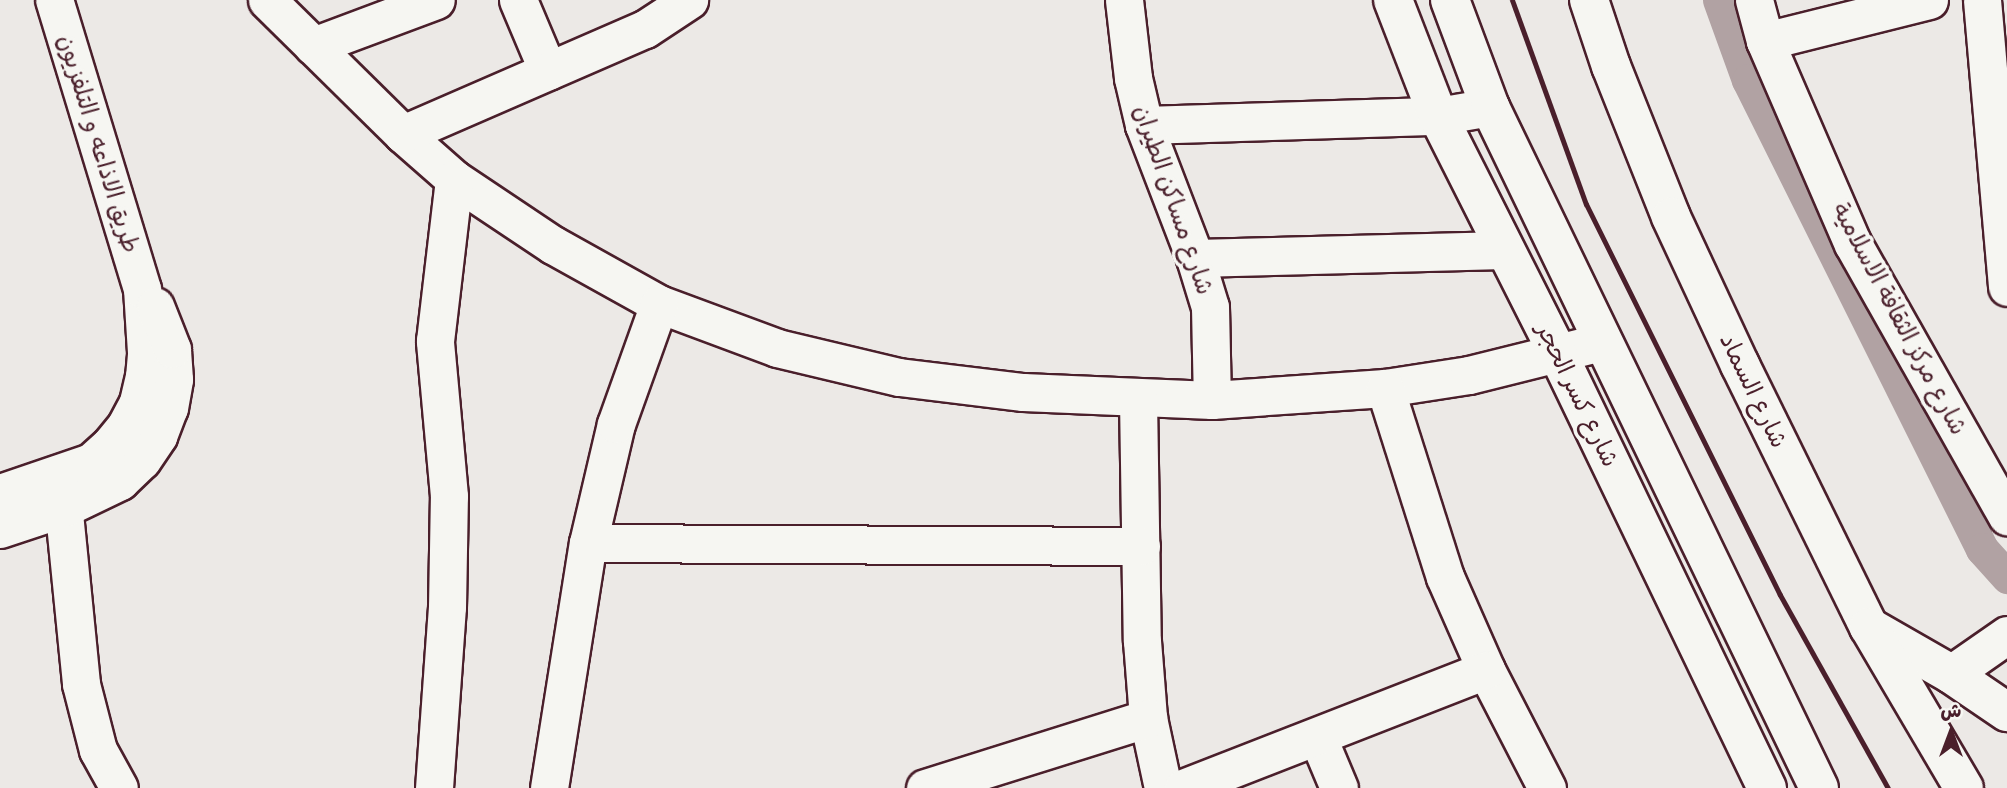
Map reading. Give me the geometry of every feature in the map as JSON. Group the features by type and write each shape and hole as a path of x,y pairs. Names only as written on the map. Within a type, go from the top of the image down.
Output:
{"main road":[{"name":"شارع كسر الحجر","path":"1393,0 1438,116 1558,354 1767,788"},
{"name":"شارع كسر الحجر","path":"1450,0 1490,107 1601,342 1819,788"},
{"name":"شارع السماد","path":"1589,0 1611,66 1671,217 1869,626 1964,788"},
{"path":"1869,626 1951,674 2007,712"}],"street":[{"name":"طريق الاذاعه و التلفزيون","path":"0,494 63,490 120,481 142,460 158,436 169,408 174,379 172,349 158,311 142,289 54,0"},
{"path":"267,0 403,134 454,179 553,245 659,304 777,348 899,377 1023,392 1138,399 1212,400 1303,396 1385,388 1469,375 1601,342"},
{"path":"313,46 436,0"},
{"path":"517,0 548,71"},
{"name":"شارع مساكن الطيران","path":"1124,0 1133,78 1144,125 1195,258 1210,307 1212,400"},
{"name":"شارع مركز الثقافة الاسلامية","path":"1754,0 1765,41 1853,244 2007,516"},
{"path":"1765,41 1929,0"},
{"path":"1982,0 1999,110 2007,287"},
{"path":"403,134 548,71 674,5"},
{"path":"1144,125 1438,116 1490,107"},
{"path":"434,788 447,607 449,496 435,341 454,179"},
{"path":"1195,258 1505,250"},
{"path":"549,788 588,543 616,424 659,304"},
{"path":"1385,388 1445,577 1486,670 1546,788"},
{"path":"1138,399 1142,641 1148,718 1163,788"},
{"name":"طريق الاذاعه و التلفزيون","path":"0,529 63,490"},
{"path":"63,490 81,684 99,750 119,788"},
{"path":"588,543 1141,546"},
{"path":"1951,674 1997,642"},
{"path":"1183,788 1318,738 1486,670"},
{"path":"925,788 1148,718"},
{"path":"1318,738 1339,788"}],"waterway":[{"path":"1719,0 1748,80 1982,549 2007,577"}],"railway":[{"path":"1512,0 1586,204 1780,595 1888,788"}]}
